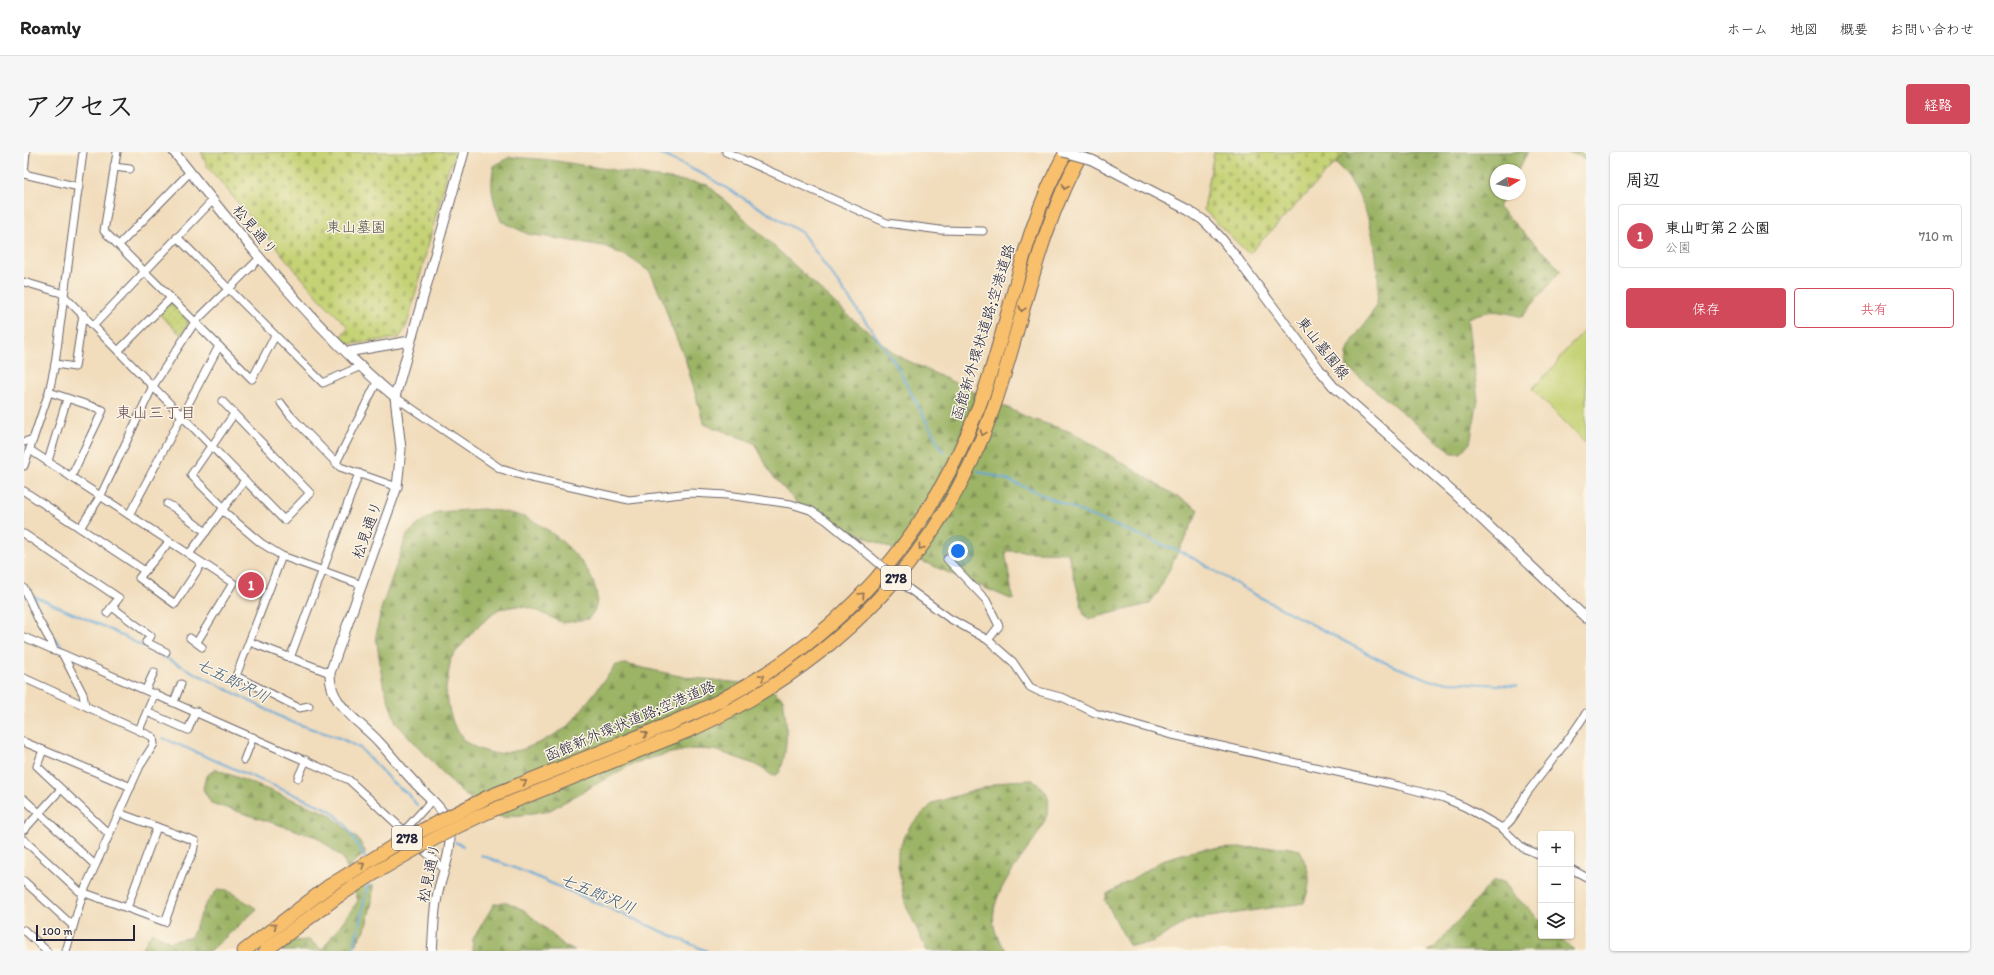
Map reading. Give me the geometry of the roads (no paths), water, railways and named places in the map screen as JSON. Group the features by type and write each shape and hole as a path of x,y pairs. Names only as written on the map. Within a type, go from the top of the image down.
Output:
{"highway":[{"name":"函館新外環状道路;空港道路","path":"244,951 329,886 403,840 488,797 689,716 772,671 833,623 868,589 891,562 925,515 966,438 990,373 1020,265 1037,214 1065,152"},
{"name":"函館新外環状道路;空港道路","path":"265,951 337,897 410,851 457,826 495,809 668,740 724,715 779,683 812,660 874,604 902,572 937,524 960,485 979,444 999,389 1033,271 1050,221 1072,169 1087,156"}],"street":[{"path":"26,152 24,174 79,187"},
{"path":"24,466 48,392 55,364 83,152"},
{"path":"117,152 104,231 252,379 275,336"},
{"name":"松見通り","path":"174,152 293,297 377,382 395,397 401,450 397,487 330,673 330,682 333,693 345,710 376,739 400,768 443,812 449,826 450,837 448,853 437,896 432,951"},
{"path":"464,152 395,397 501,468 527,477 629,500 690,493 728,495 791,504 810,510 826,520 909,589 949,618 988,640 1013,662 1030,687 1038,691 1064,698 1095,713 1168,734 1399,786 1444,798 1465,806 1502,828 1523,848 1538,854"},
{"path":"726,152 887,223 940,230 983,231"},
{"name":"東山墓園線","path":"1065,152 1087,156 1204,220 1236,257 1333,386 1455,494 1586,618"},
{"path":"114,167 130,169"},
{"path":"119,245 190,172"},
{"path":"94,325 213,200"},
{"path":"178,237 323,383 362,366"},
{"path":"80,528 100,497 153,386 195,322 260,258"},
{"path":"24,282 60,293 65,297 182,414 245,480 250,483 284,520 310,493 222,401"},
{"path":"119,350 171,298"},
{"path":"55,364 75,367 83,314"},
{"path":"347,352 410,342"},
{"path":"128,515 219,346"},
{"path":"336,463 377,382"},
{"path":"48,392 103,410 71,477"},
{"path":"48,461 67,399"},
{"path":"281,403 290,415 340,466 397,487"},
{"path":"234,414 191,474 223,509 261,543 282,556 362,585"},
{"path":"24,442 33,439"},
{"path":"30,450 232,583 193,640 202,647"},
{"path":"290,658 359,473"},
{"path":"189,554 245,480"},
{"path":"24,491 145,571"},
{"path":"166,504 173,507 206,532"},
{"path":"24,534 119,598 107,613"},
{"path":"169,542 139,578 175,604 202,563"},
{"path":"282,556 236,676 299,708 309,706"},
{"path":"947,558 986,600 999,626 988,640"},
{"path":"25,589 54,651"},
{"path":"112,606 151,636 146,642 166,652"},
{"path":"24,638 146,689 349,780 444,869"},
{"path":"250,642 330,673"},
{"path":"63,655 83,694 85,706"},
{"path":"146,689 154,672"},
{"path":"24,678 153,737 154,744 140,766 83,893 72,925 66,951"},
{"path":"174,702 181,684"},
{"path":"139,730 154,693"},
{"path":"147,712 188,730 196,712"},
{"path":"1502,828 1513,818 1522,801 1575,731 1586,713"},
{"path":"244,760 253,737"},
{"path":"24,742 131,787"},
{"path":"43,750 37,766 109,834"},
{"path":"298,778 306,760"},
{"path":"24,830 62,789"},
{"path":"24,799 95,865"},
{"path":"404,831 432,800"},
{"path":"24,840 83,893 165,922 182,875 193,852 195,841 119,813"},
{"path":"127,908 157,827"},
{"path":"1574,872 1586,878"},
{"path":"24,882 72,925"},
{"path":"24,930 47,951"}],"waterway":[{"path":"657,152 706,176 802,233 894,361 943,452"},
{"path":"978,471 1008,480 1089,515 1186,554 1252,593 1386,663 1433,681 1517,686"},
{"name":"七五郎沢川","path":"29,594 107,628 289,721 342,739 360,748 393,783 408,794 417,805"},
{"path":"34,597 48,629 58,643 71,654"},
{"path":"163,738 330,810 346,825 365,858"},
{"name":"七五郎沢川","path":"455,842 463,846"},
{"name":"七五郎沢川","path":"481,855 530,874 707,951"},
{"path":"353,951 368,884"}],"place":[{"name":"東山町第２公園","path":"251,585"}],"district":[{"name":"東山三丁目","path":"156,412"}],"park label":[{"name":"東山墓園","path":"356,227"}]}
